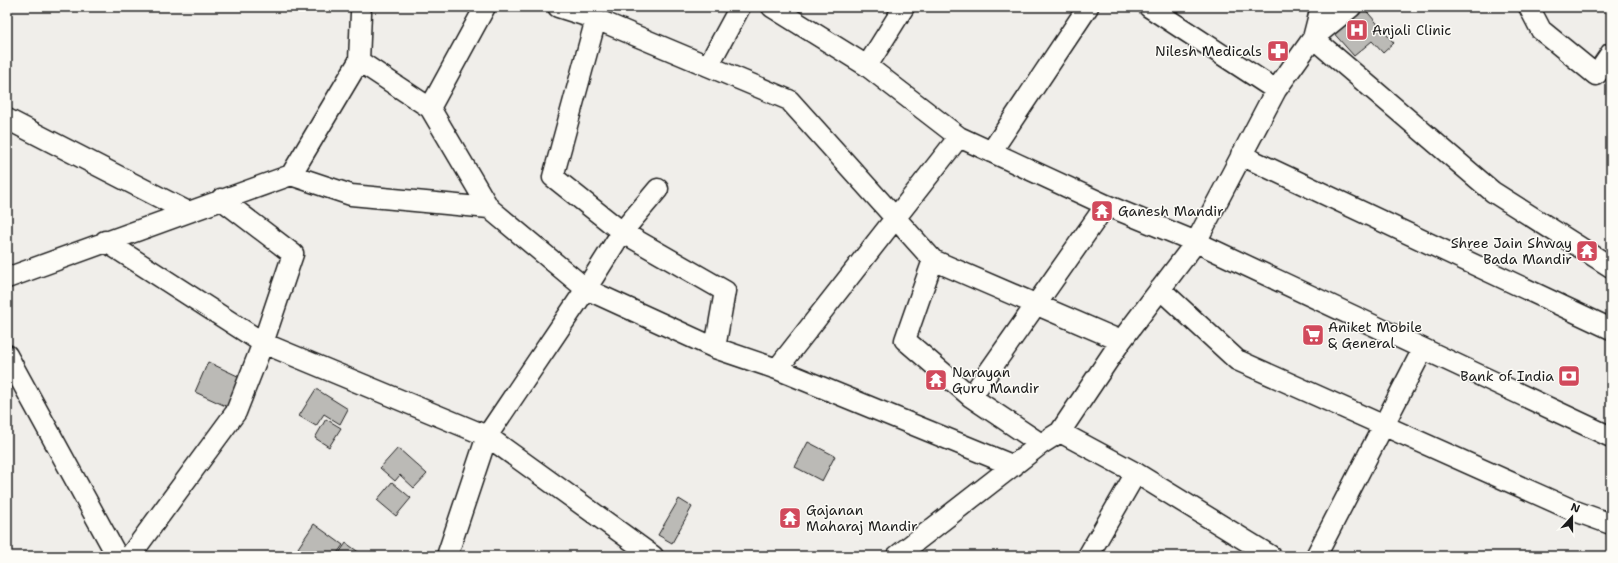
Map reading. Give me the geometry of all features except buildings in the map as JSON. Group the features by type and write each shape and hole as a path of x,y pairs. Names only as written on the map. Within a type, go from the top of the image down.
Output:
{"street":[{"path":"430,108 484,7"},
{"path":"558,7 596,19 789,100 933,260 1121,341"},
{"path":"708,66 740,7"},
{"path":"772,7 867,66 959,137 1106,205 1196,242 1611,438"},
{"path":"867,66 904,7"},
{"path":"991,152 1088,7"},
{"path":"1148,7 1276,90"},
{"path":"1313,38 1321,7"},
{"path":"897,556 1041,444 1060,432 1121,341 1196,242 1276,90 1313,38 1351,7"},
{"path":"1530,7 1541,30 1596,75 1611,53"},
{"path":"291,175 359,61 360,9"},
{"path":"596,19 553,178 622,232 725,291 715,348"},
{"path":"1313,38 1493,192 1611,267"},
{"path":"359,61 430,108 489,208 586,289 715,348 777,369 1014,466"},
{"path":"7,119 188,212"},
{"path":"777,369 959,137"},
{"path":"1241,155 1611,329"},
{"path":"7,278 105,241 291,175 351,195 489,208"},
{"path":"446,556 487,436 586,289 622,232 658,189"},
{"path":"130,556 236,412 263,343 294,254 221,199"},
{"path":"971,397 1106,205"},
{"path":"105,241 263,343 487,436 653,556"},
{"path":"933,260 905,340 971,397 1041,444"},
{"path":"1160,289 1237,360 1575,511 1611,524"},
{"path":"1316,556 1382,425 1423,349"},
{"path":"7,355 117,556"},
{"path":"1060,432 1136,473 1271,556"},
{"path":"1088,556 1136,473"}],"place":[{"name":"Anjali Clinic","path":"1357,30"},
{"name":"Nilesh Medicals","path":"1278,51"},
{"name":"Ganesh Mandir","path":"1102,211"},
{"name":"Shree Jain Shway Bada Mandir","path":"1587,251"},
{"name":"Aniket Mobile & General","path":"1313,335"},
{"name":"Bank of India","path":"1569,376"},
{"name":"Narayan Guru Mandir","path":"936,380"},
{"name":"Gajanan Maharaj Mandir","path":"790,518"}]}
